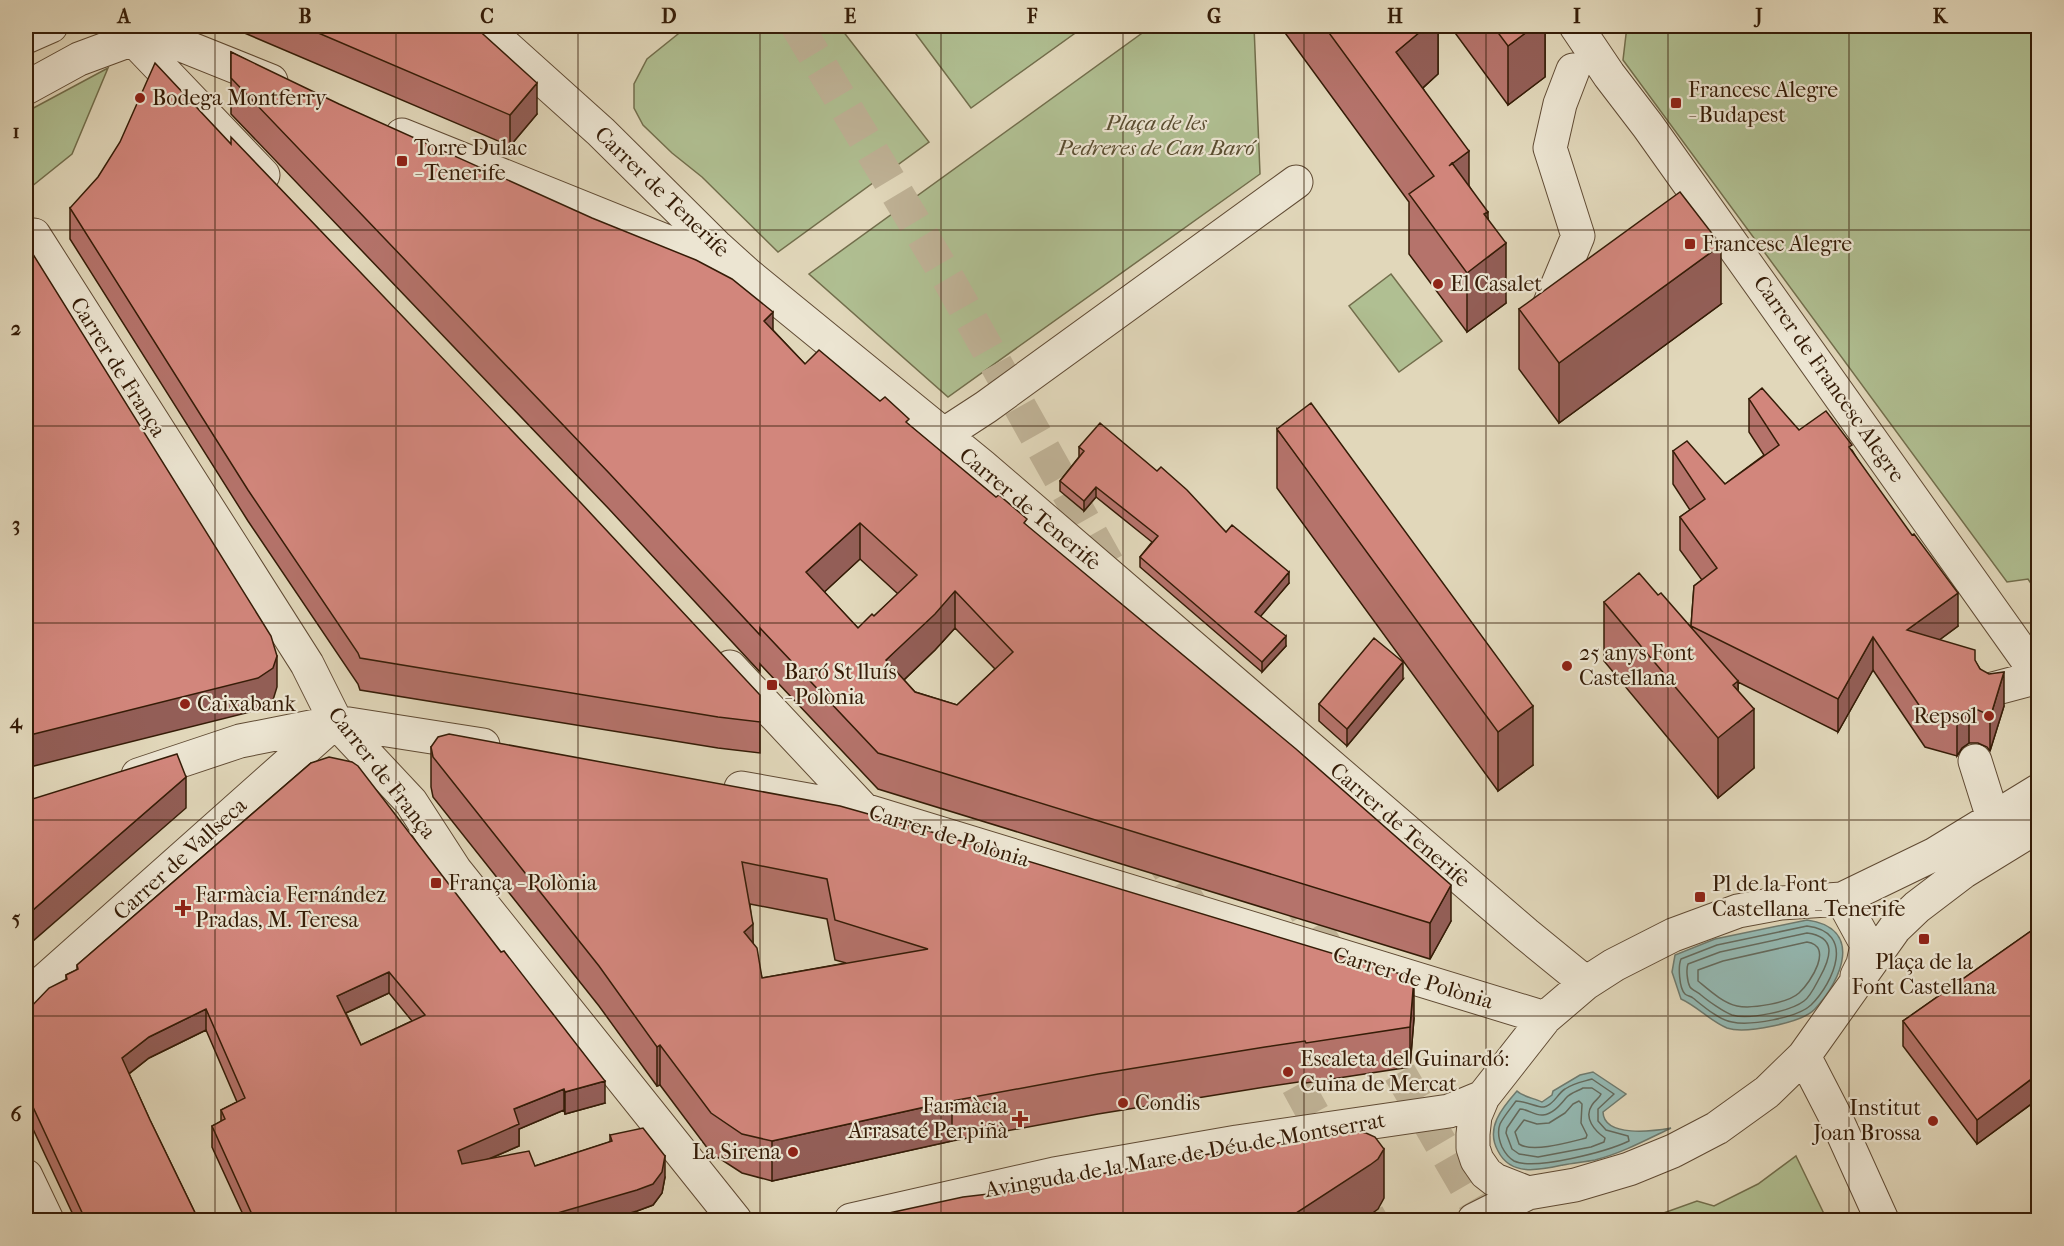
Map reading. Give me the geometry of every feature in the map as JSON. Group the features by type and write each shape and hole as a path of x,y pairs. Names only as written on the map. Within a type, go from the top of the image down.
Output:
{"street":[{"path":"26,37 51,26"},
{"name":"Carrer de Tenerife","path":"483,26 601,132 747,274 999,481 1586,983"},
{"name":"Carrer de Francesc Alegre","path":"1576,26 2038,676"},
{"path":"26,88 127,30"},
{"path":"127,30 298,92"},
{"path":"127,30 281,194"},
{"path":"1548,308 1578,236 1550,147 1560,104 1573,70"},
{"path":"375,123 747,274"},
{"path":"944,435 1296,182"},
{"path":"630,227 655,184"},
{"name":"Carrer de França","path":"30,237 307,664 336,722 411,802 455,870 735,1221"},
{"path":"708,643 864,810"},
{"path":"1993,689 2038,676"},
{"path":"104,786 240,741 336,722 511,750"},
{"name":"Carrer de Vallseca","path":"26,997 336,722"},
{"path":"1975,761 1993,818"},
{"name":"Carrer de Polònia","path":"708,783 864,810 1545,1018"},
{"path":"1528,1192 1496,1180 1486,1173 1473,1148 1475,1116 1483,1096 1545,1018 1586,983 1614,965 1673,935 1738,911 1781,903 1842,899 1935,854 2038,791"},
{"path":"1474,1221 1528,1192 1575,1185 1629,1169 1673,1151 1717,1128 1767,1092 1804,1056 1895,928 1917,907 1963,872 2038,826"},
{"path":"1842,899 1867,945 1863,964 1850,989"},
{"path":"1804,1056 1839,1124 1882,1221"},
{"name":"Avinguda de la Mare de Déu de Montserrat","path":"851,1221 1054,1174 1237,1142 1449,1111 1483,1096"},
{"path":"26,1176 47,1221"}],"green space":[{"path":"688,26 839,26 929,142 778,252 702,177 672,153 643,125 634,108 634,84 647,59"},
{"path":"910,26 1085,26 971,108"},
{"name":"Plaça de les Pedreres de Can Baró","path":"1152,26 1254,26 1260,174 948,397 809,274"},
{"path":"1627,26 2038,26 2038,594 2028,579 2007,582 1623,60"},
{"path":"108,68 72,154 26,191 26,112"},
{"path":"1391,274 1442,341 1399,372 1349,306"},
{"path":"1796,1156 1827,1220 1644,1220 1697,1201 1714,1206 1758,1184"}],"water":[{"path":"1807,920 1825,925 1836,933 1842,944 1843,957 1833,984 1815,1009 1808,1014 1773,1026 1747,1030 1735,1029 1721,1025 1681,999 1672,972 1675,955 1715,939"},
{"path":"1593,1072 1626,1094 1603,1112 1606,1120 1612,1126 1631,1131 1671,1128 1624,1150 1595,1160 1536,1170 1510,1165 1498,1151 1493,1134 1501,1111 1517,1091 1542,1102 1552,1095 1553,1091 1580,1075"}],"building":[{"path":"302,26 474,26 537,83 510,115"},
{"path":"1324,26 1377,26 1382,31 1391,26 1427,26 1396,52 1469,151 1452,163 1488,212 1484,214 1506,243 1467,273 1409,194 1434,176"},
{"path":"1493,26 1535,26 1508,46"},
{"path":"231,52 339,104 592,218 696,260 732,279 773,312 764,321 805,364 819,350 880,401 885,397 909,419 906,422 996,497 999,495 1027,519 1024,523 1296,749 1451,885 1430,923 878,753 760,628 760,635 609,473 231,78","holes":["860,523 917,575 858,628 806,572","955,591 1013,652 957,705 915,692 886,660 935,614"]},
{"path":"155,63 231,144 231,137 581,503 760,695 760,722 360,658 248,490 70,208 98,177 120,142"},
{"path":"1680,192 1721,245 1559,363 1519,309"},
{"path":"26,243 271,636 277,656 273,668 258,678 26,736"},
{"path":"1762,388 1799,430 1826,411 1852,445 1849,447 1912,535 1914,534 1958,593 1907,630 1975,650 1975,660 1980,669 1989,674 2004,672 1990,718 1978,710 1969,710 1957,723 1925,714 1873,637 1838,699 1691,626 1694,586 1717,568 1680,517 1705,499 1673,451 1687,441 1725,484 1779,445 1749,399"},
{"path":"1311,403 1533,706 1498,732 1277,429"},
{"path":"1100,423 1157,471 1161,467 1187,490 1226,532 1232,525 1289,572 1255,612 1286,636 1262,662 1140,557 1158,536 1096,487 1084,501 1060,481 1084,451 1079,447"},
{"path":"1639,573 1658,595 1661,593 1738,681 1733,685 1754,709 1718,738 1604,602"},
{"path":"1374,638 1403,662 1347,729 1319,704"},
{"path":"449,734 840,806 925,830 1414,978 1410,1027 1265,1047 1098,1074 952,1101 772,1141 742,1134 711,1113 660,1045 657,1047 599,966 433,757 431,747 438,737","holes":["742,862 827,879 835,920 928,949 762,978 757,948 744,932 753,924"]},
{"path":"177,754 186,777 26,916 26,801"},
{"path":"329,757 352,762 358,766 501,952 504,951 605,1081 565,1092 564,1089 514,1109 519,1124 458,1151 462,1164 529,1151 535,1166 612,1141 610,1135 643,1128 665,1156 662,1172 653,1184 530,1221 255,1221 212,1126 225,1119 221,1110 245,1098 206,1009 149,1037 122,1058 199,1221 86,1221 26,1092 26,1027 28,1026 26,1012 49,988 67,979 66,975 78,969 77,965 311,763","holes":["389,972 425,1015 361,1045 337,996"]},
{"path":"2038,926 2038,1074 1977,1120 1903,1021"},
{"path":"1357,1131 1375,1137 1384,1149 1378,1159 1284,1221 852,1221 963,1197 997,1193 1220,1152"}],"tunnel":[{"path":"797,26 950,282 1118,582"},
{"path":"1152,843 1204,926"},
{"path":"1290,885 1340,970"},
{"path":"1375,1030 1485,1220"},
{"path":"1274,1042 1371,1220"}],"place":[{"name":"Bodega Montferry","path":"140,98"},
{"name":"Francesc Alegre - Budapest","path":"1676,103"},
{"name":"Torre Dulac - Tenerife","path":"402,161"},
{"name":"Francesc Alegre","path":"1690,244"},
{"name":"El Casalet","path":"1438,284"},
{"name":"25 anys Font Castellana","path":"1567,666"},
{"name":"Baró St lluís - Polònia","path":"772,685"},
{"name":"Caixabank","path":"185,704"},
{"name":"Repsol","path":"1989,716"},
{"name":"França - Polònia","path":"436,883"},
{"name":"Pl de la Font Castellana - Tenerife","path":"1700,897"},
{"name":"Farmàcia Fernández Pradas, M. Teresa","path":"183,908"},
{"name":"Plaça de la Font Castellana","path":"1924,939"},
{"name":"Escaleta del Guinardó: Cuina de Mercat","path":"1288,1072"},
{"name":"Condis","path":"1123,1103"},
{"name":"Farmàcia Arrasaté Perpiñà","path":"1020,1119"},
{"name":"Institut Joan Brossa","path":"1933,1121"},
{"name":"La Sirena","path":"793,1152"}]}
